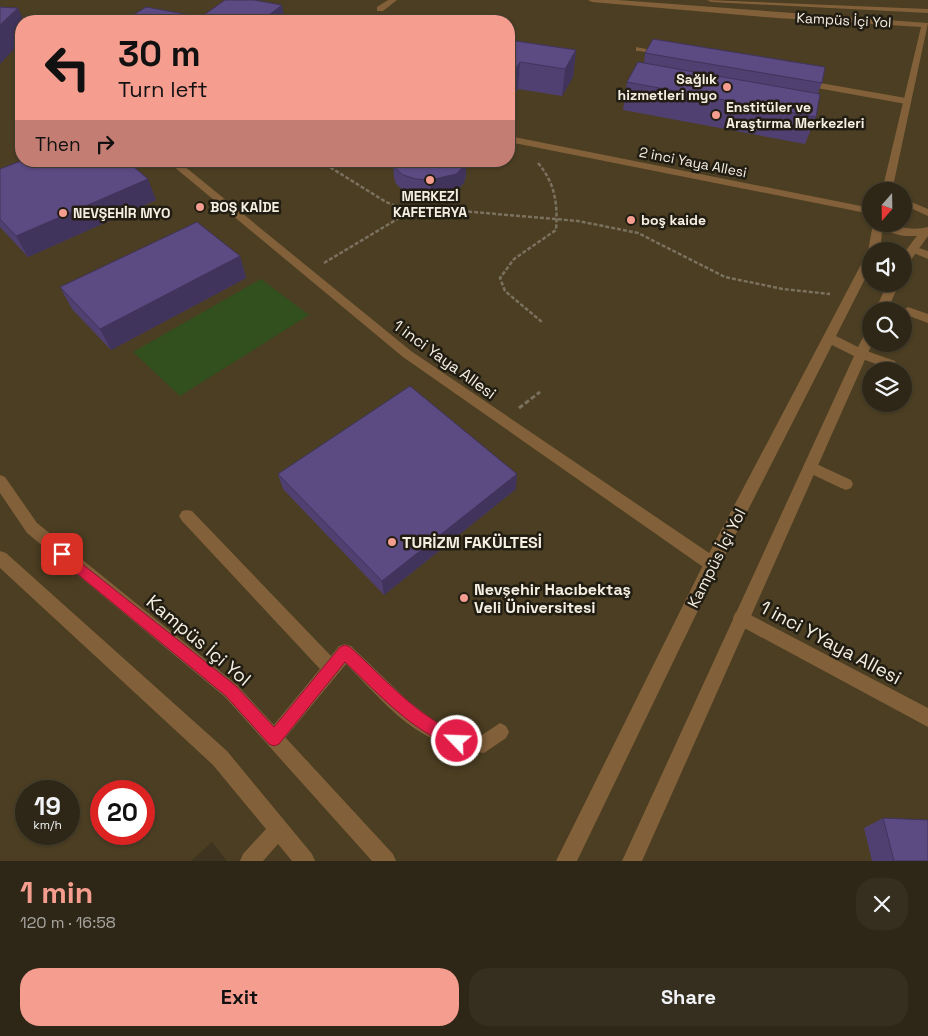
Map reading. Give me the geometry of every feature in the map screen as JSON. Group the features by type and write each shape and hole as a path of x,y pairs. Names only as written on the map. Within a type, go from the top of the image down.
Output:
{"street":[{"path":"386,0 380,9 393,0"},
{"name":"Kampüs İçi Yol","path":"592,0 777,16 927,25"},
{"name":"Kampüs İçi Yol","path":"711,0 928,12"},
{"path":"889,182 906,101 927,25 916,17 920,13 928,12"},
{"path":"639,49 674,55"},
{"path":"795,82 906,101"},
{"name":"2 inci Yaya Allesi","path":"515,141 862,209"},
{"name":"1 inci Yaya Allesi","path":"179,167 407,354 712,564"},
{"path":"912,204 928,213"},
{"path":"912,232 927,231"},
{"path":"927,231 912,248 928,255"},
{"name":"Kampüs İçi Yol","path":"566,861 712,564 862,274"},
{"path":"912,313 928,319"},
{"path":"829,338 862,354 884,362"},
{"path":"632,861 862,354"},
{"path":"810,467 846,484"},
{"name":"Kampüs İçi Yol","path":"0,481 32,528 231,691 386,861"},
{"path":"187,516 331,669"},
{"path":"0,558 220,758 305,861"},
{"name":"1 inci YYaya Allesi","path":"741,618 928,718"},
{"path":"274,738 345,652 408,711 439,734 457,741 484,744 500,732"},
{"path":"250,861 279,830"}],"path":[{"path":"515,143 540,165 554,184 556,230 514,259 500,278 505,291 542,322"},
{"path":"330,167 386,202 410,212 450,210 578,221 638,233 725,277 783,289 851,296"},
{"path":"308,273 410,212"},
{"path":"503,420 540,392"}],"shaded area":[{"name":"Nevşehir Hacıbektaş Veli Üniversitesi","path":"0,0 928,0 928,861 227,861 212,842 191,861 0,861"}],"green space":[{"path":"261,279 309,315 180,396 133,352"}],"building":[{"path":"225,0 254,0 282,5 269,15 204,15"},
{"path":"0,7 18,8 0,25"},
{"path":"146,7 190,15 133,15"},
{"path":"653,39 825,67 822,83 645,53"},
{"path":"515,41 576,50 565,69 520,62 515,70"},
{"name":"Sağlık hizmetleri myo","path":"638,62 820,94 816,117 627,82"},
{"path":"15,163 15,167 134,167 148,179 16,236 0,219 0,169"},
{"path":"463,167 456,174 430,180 416,179 403,175 395,168"},
{"path":"197,222 240,256 100,329 60,287"},
{"name":"TURİZM FAKÜLTESİ","path":"410,386 517,474 382,581 278,474"},
{"path":"883,818 928,820 928,861 894,861"}],"place":[{"name":"Sağlık hizmetleri myo","path":"727,87"},
{"name":"Enstitüler ve Araştırma Merkezleri","path":"716,115"},
{"name":"MERKEZİ KAFETERYA","path":"430,180"},
{"name":"BOŞ KAİDE","path":"200,207"},
{"name":"NEVŞEHİR MYO","path":"63,213"},
{"name":"boş kaide","path":"631,220"},
{"name":"TURİZM FAKÜLTESİ","path":"392,542"},
{"name":"Nevşehir Hacıbektaş Veli Üniversitesi","path":"464,598"}],"route":[{"path":"62,554 231,691 274,738 345,652 408,711 439,734 457,741"}]}
